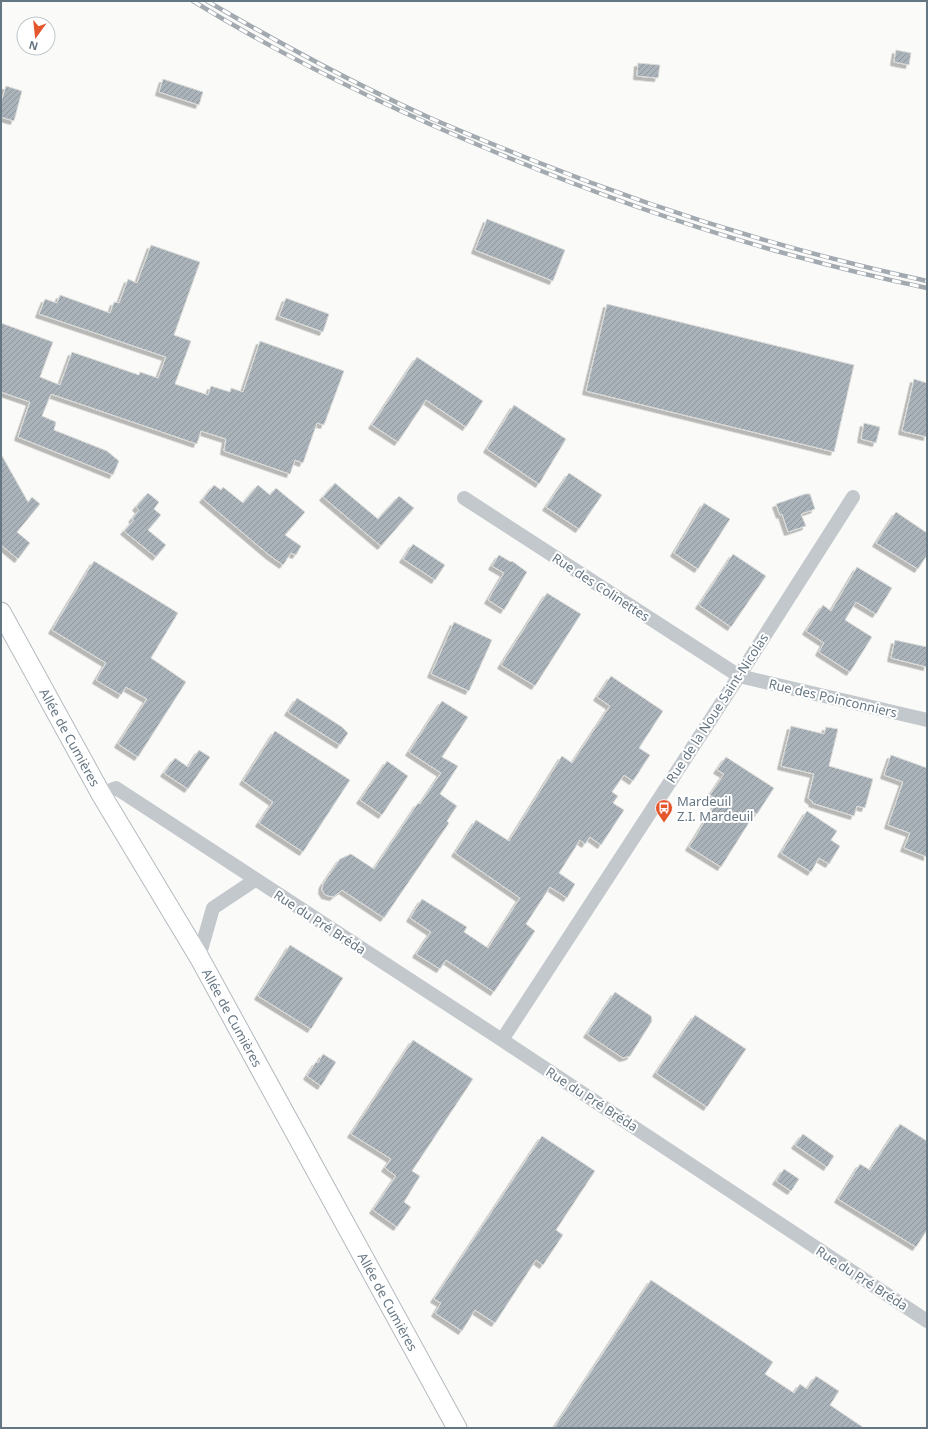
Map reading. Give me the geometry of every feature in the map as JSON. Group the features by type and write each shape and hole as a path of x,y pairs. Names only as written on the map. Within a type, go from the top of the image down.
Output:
{"main road":[{"name":"Allée de Cumières","path":"1,612 101,794 198,957 457,1428"}],"street":[{"name":"Rue de la Noue Saint-Nicolas","path":"502,1040 739,676 853,497"},
{"name":"Rue des Colinettes","path":"464,498 739,676"},
{"name":"Rue des Poinconniers","path":"739,676 927,720"},
{"name":"Rue du Pré Bréda","path":"101,794 116,788 502,1040 927,1321"},
{"path":"198,957 213,908 255,880"}],"building":[{"path":"896,50 911,53 909,65 894,62"},
{"path":"638,63 660,65 658,78 637,76"},
{"path":"163,79 203,92 199,105 159,92"},
{"path":"6,86 22,91 14,121 1,117 1,102"},
{"path":"487,219 565,250 553,281 475,250"},
{"path":"151,245 200,262 174,335 191,341 175,384 208,395 211,386 230,392 231,388 243,392 260,341 344,371 324,425 317,423 303,463 295,460 290,474 224,451 226,439 201,431 197,444 51,394 42,416 56,422 54,430 107,451 119,461 113,475 18,437 30,402 1,392 1,323 53,342 40,377 60,385 72,352 139,375 140,372 158,378 166,357 39,314 45,299 57,303 60,295 110,313 114,302 119,303 128,279 137,283"},
{"path":"286,298 329,314 323,332 279,316"},
{"path":"607,304 854,365 834,452 586,391"},
{"path":"417,357 483,401 466,427 426,400 398,442 372,425"},
{"path":"914,379 927,383 927,437 902,431"},
{"path":"514,405 566,439 539,484 487,449"},
{"path":"864,423 880,427 876,443 861,439"},
{"path":"1,454 28,502 32,497 40,504 17,532 30,543 18,559 1,545"},
{"path":"569,473 602,495 579,529 546,507"},
{"path":"335,483 378,519 399,496 414,508 381,546 323,497"},
{"path":"214,485 221,490 223,487 243,503 258,485 270,495 276,488 305,512 285,535 301,546 296,555 291,553 283,565 203,499"},
{"path":"148,493 159,502 154,509 161,515 148,530 166,545 156,557 124,531 134,520 132,519 139,510 136,507"},
{"path":"805,494 810,494 815,509 801,514 806,526 788,532 782,514 780,515 776,504"},
{"path":"704,503 730,519 698,569 674,553"},
{"path":"896,512 927,533 927,555 918,569 876,543"},
{"path":"413,544 445,565 435,580 403,559"},
{"path":"733,554 766,576 731,627 699,605"},
{"path":"499,555 511,562 512,561 527,572 504,610 488,600 504,573 492,566"},
{"path":"94,561 178,613 151,658 186,682 138,757 118,744 147,699 126,687 121,695 96,680 106,663 52,630"},
{"path":"857,567 892,588 876,614 856,602 845,620 872,637 850,672 819,652 824,643 806,631 823,605 831,611"},
{"path":"547,593 581,614 535,686 501,665"},
{"path":"454,622 492,640 469,691 431,674"},
{"path":"895,640 927,647 927,667 891,658"},
{"path":"611,676 663,711 639,748 650,755 633,781 624,775 612,792 618,796 613,803 624,810 601,845 590,837 585,844 580,840 559,873 575,884 567,898 550,887 526,924 535,931 494,992 446,960 440,969 416,954 431,932 410,918 422,899 467,927 464,932 488,948 520,898 455,853 476,820 509,841 562,756 572,763 610,706 597,697"},
{"path":"297,698 342,727 348,733 340,745 288,712"},
{"path":"442,701 468,717 442,757 458,766 440,794 457,806 447,821 449,823 384,918 342,890 333,897 325,895 322,890 323,884 340,859 351,854 374,869 418,803 420,804 441,773 409,752"},
{"path":"791,726 824,734 826,727 838,729 829,766 873,779 865,808 857,806 854,816 812,803 813,802 808,798 814,774 781,766"},
{"path":"275,731 350,780 303,852 259,823 273,802 243,781"},
{"path":"199,750 210,757 188,789 164,773 175,758 188,767"},
{"path":"891,755 927,768 927,857 904,848 910,833 888,825 903,782 884,775"},
{"path":"726,757 774,788 757,814 755,813 721,867 689,847 718,800 710,795 724,774 717,770"},
{"path":"387,761 408,776 382,815 360,800"},
{"path":"807,811 837,831 831,840 840,846 829,864 819,858 811,872 781,853"},
{"path":"290,945 343,978 311,1029 258,996"},
{"path":"615,992 651,1016 652,1021 630,1056 623,1058 587,1034"},
{"path":"695,1015 746,1049 707,1107 656,1073"},
{"path":"413,1040 473,1079 412,1171 420,1176 404,1202 411,1207 397,1227 373,1210 396,1176 385,1168 391,1159 351,1134"},
{"path":"323,1054 336,1062 321,1086 307,1076 316,1062 318,1063"},
{"path":"900,1124 927,1141 927,1230 916,1247 838,1199 860,1164 870,1170"},
{"path":"803,1134 834,1156 827,1167 795,1145"},
{"path":"542,1136 595,1171 556,1230 563,1235 543,1265 536,1260 495,1323 475,1310 462,1331 435,1313 441,1303 434,1299"},
{"path":"784,1169 799,1179 791,1191 776,1181"},
{"path":"651,1280 773,1362 765,1374 794,1393 800,1384 807,1389 816,1376 839,1391 830,1405 864,1428 554,1428"}],"railway":[{"path":"193,1 229,23 303,63 379,101 456,136 548,174 654,213 762,247 872,276 927,288"},
{"path":"207,1 289,47 400,104 441,123 580,179 727,229 826,257 927,281"}],"place":[{"name":"Mardeuil Z.I. Mardeuil","path":"664,823"}]}
